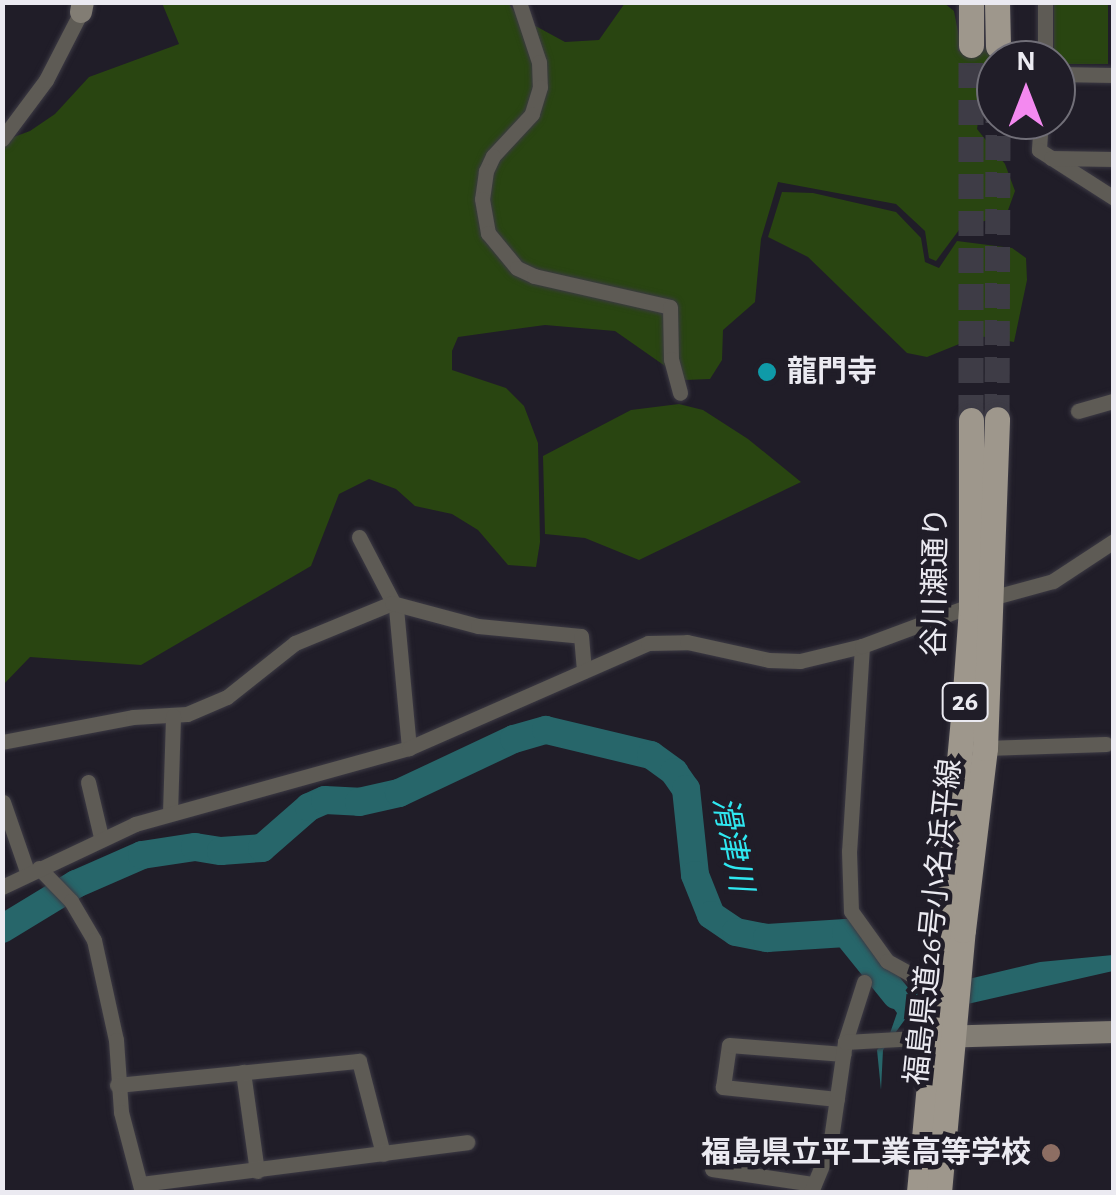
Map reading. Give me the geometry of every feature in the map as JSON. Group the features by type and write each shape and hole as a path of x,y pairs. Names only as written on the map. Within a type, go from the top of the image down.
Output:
{"main road":[{"path":"971,2 971,45"},
{"path":"998,2 998,40"},
{"name":"福島県道26号小名浜平線","path":"939,1192 945,975 986,748 981,603 997,419"},
{"name":"谷川瀬通り","path":"945,975 981,603 971,420"},
{"name":"26","path":"919,1192 944,1030"}],"street":[{"path":"519,2 539,62 540,87 532,114 493,156 486,171 482,199 488,232 517,268 534,276 663,302 670,307 671,359 680,393"},
{"path":"1045,2 1045,40"},
{"path":"2,139 46,80 82,7"},
{"path":"1076,74 1114,75"},
{"path":"1040,140 1039,150 1047,158 1114,198"},
{"path":"1047,158 1114,158"},
{"path":"1078,411 1114,401"},
{"path":"359,537 376,563 396,608 409,748"},
{"path":"2,886 101,838 170,814 409,748 648,644 687,642 769,660 800,661 862,646 1053,581 1114,541"},
{"path":"2,742 133,717 172,716 228,697 295,643 392,603 478,626 581,636 584,671"},
{"path":"862,646 849,851 851,911 887,961 910,974 945,975"},
{"path":"170,814 172,716"},
{"path":"986,748 1106,744"},
{"path":"88,782 101,838"},
{"path":"3,802 34,871 54,880 71,900 94,940 108,990 117,1085 142,1188 467,1142"},
{"path":"712,1169 812,1188 830,1146 844,1048 864,982"},
{"path":"837,1100 723,1086 729,1045 844,1048 944,1030 1114,1032"},
{"path":"117,1085 359,1061 384,1154"},
{"path":"243,1072 257,1172"}],"green space":[{"path":"162,3 508,3 519,17 565,42 599,40 625,3 944,3 954,11 961,47 976,47 976,140 986,140 1005,164 1015,191 1007,213 959,230 936,261 929,258 925,231 896,204 778,182 761,239 755,302 723,330 722,360 710,379 685,380 615,331 545,325 458,337 452,351 452,370 506,388 524,406 538,443 540,542 536,567 508,565 478,530 452,514 415,506 396,489 369,479 339,494 311,566 141,665 30,657 3,685 3,141 30,131 55,114 89,77 179,44"},
{"path":"1054,3 1108,3 1108,64 1076,64 1076,40 1054,40"},
{"path":"782,192 813,193 896,212 921,238 925,262 939,268 957,241 1012,248 1026,258 1027,280 1014,342 979,336 927,357 907,353 808,257 768,237"},
{"path":"679,404 703,410 748,439 801,482 639,560 585,538 545,534 543,456 631,410"}],"shaded area":[{"path":"1113,955 1113,971 906,1018 883,1050 881,1090 877,1050 889,1036 897,1013 867,972 879,961 905,990 914,992 1040,962"}],"waterway":[{"name":"滑津川","path":"2,929 76,884 142,855 195,847 221,851 262,848 309,807 325,800 359,802 399,793 514,739 546,730 651,755 674,772 686,789 695,875 711,915 736,932 767,938 846,933 896,995"}],"tunnel":[{"path":"971,45 971,420"},
{"path":"997,419 998,140"}],"place":[{"name":"龍門寺","path":"767,372"},
{"name":"福島県立平工業高等学校","path":"1051,1153"}]}
